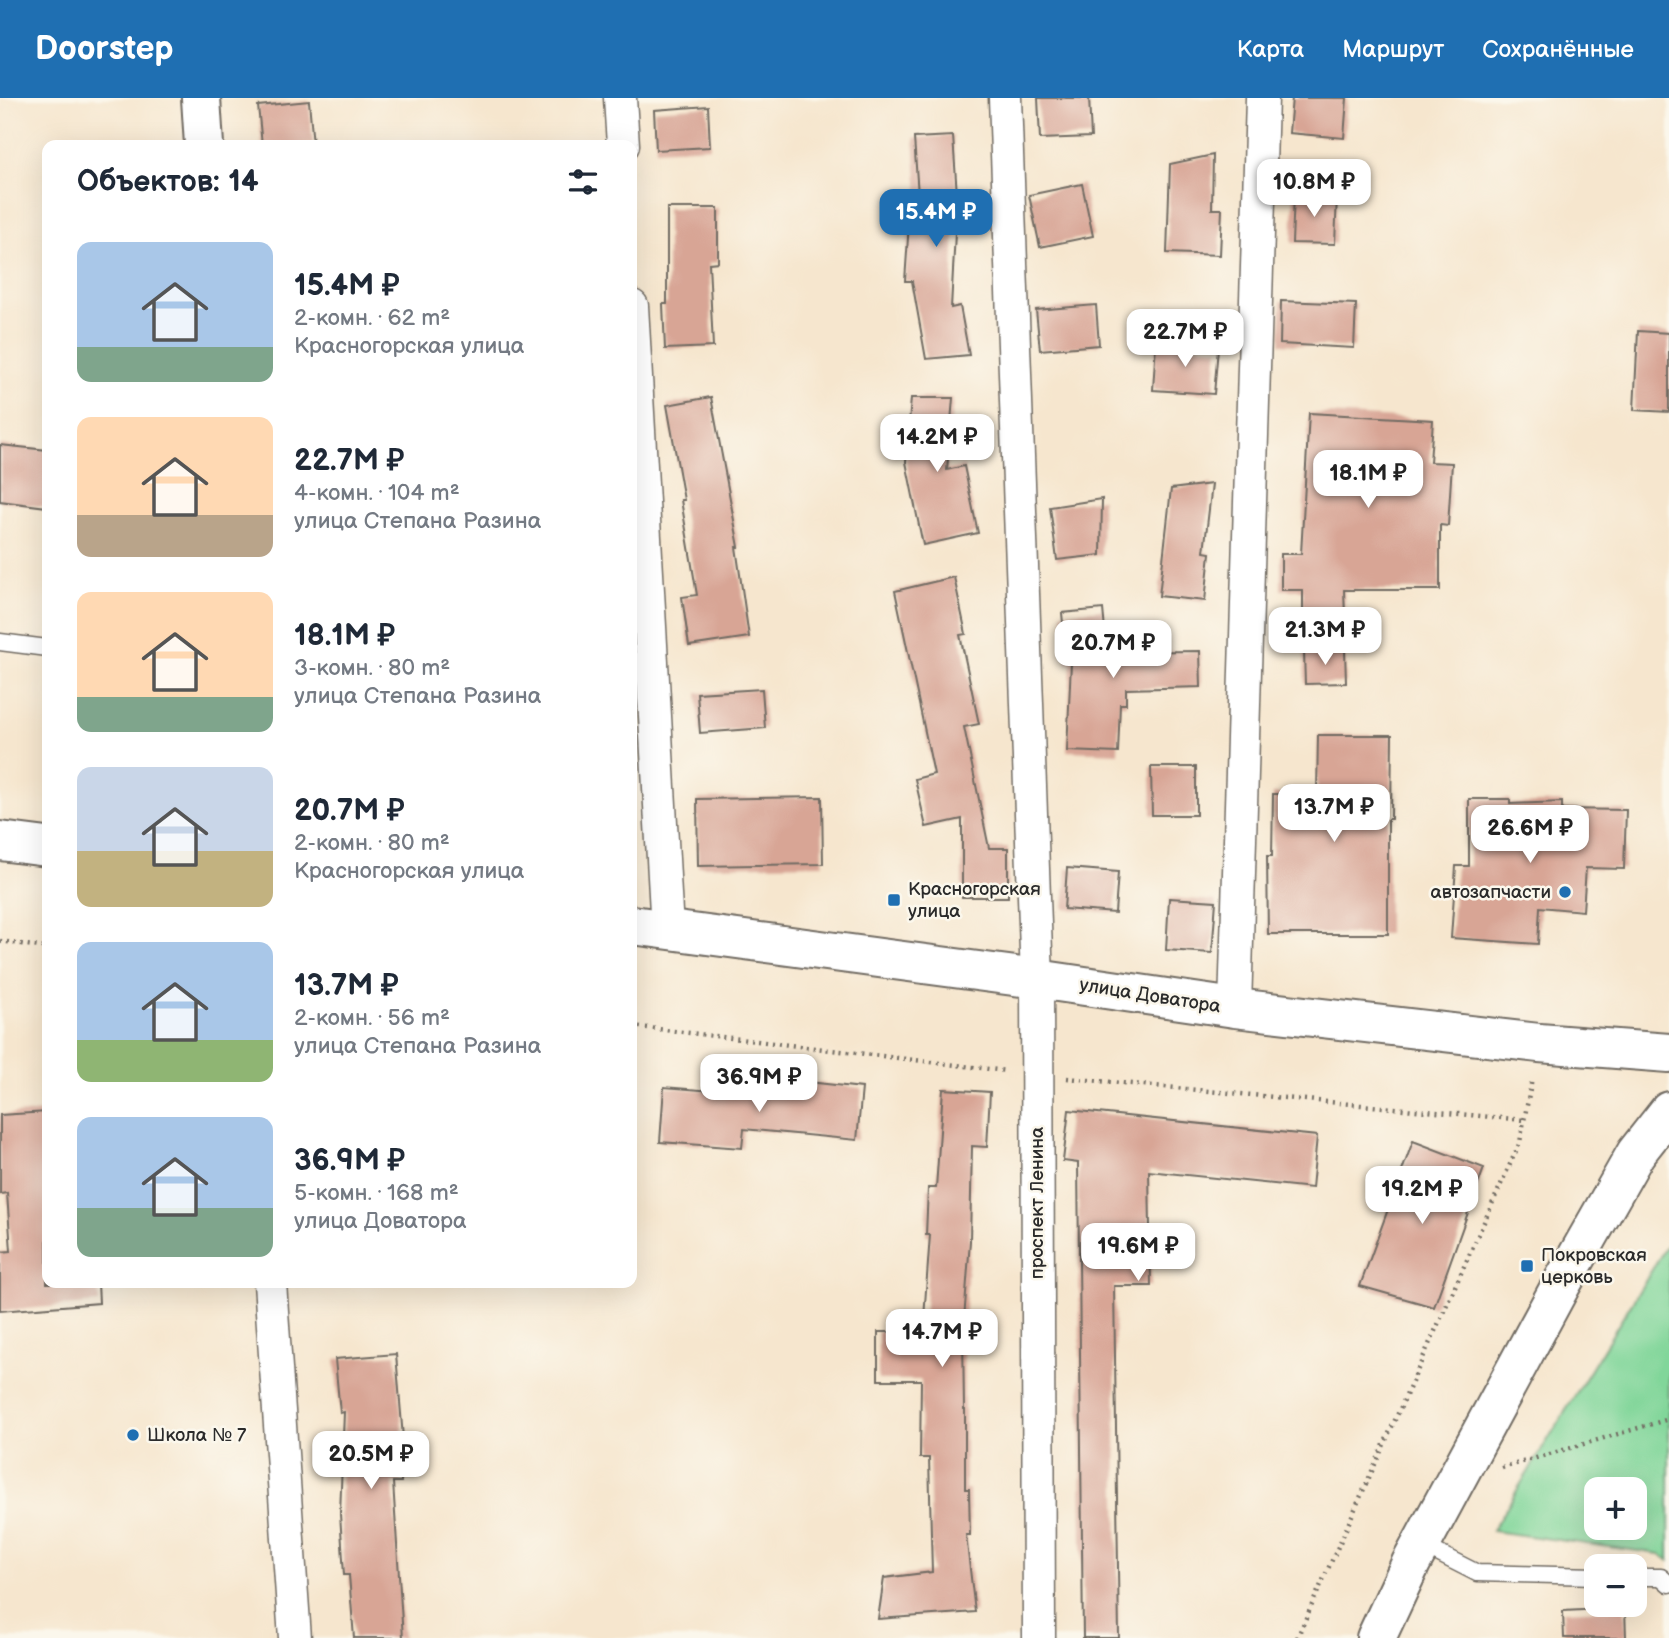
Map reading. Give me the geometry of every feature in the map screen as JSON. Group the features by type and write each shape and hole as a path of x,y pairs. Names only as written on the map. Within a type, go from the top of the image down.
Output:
{"main road":[{"path":"201,98 204,140"},
{"path":"0,841 42,846"},
{"name":"улица Доватора","path":"650,928 1235,1008 1539,1043 1669,1053"},
{"path":"1376,1638 1420,1545 1561,1285 1636,1153 1669,1111"}],"street":[{"path":"620,98 623,140"},
{"path":"1006,98 1037,979"},
{"path":"1235,1008 1262,98"},
{"path":"637,479 650,928"},
{"name":"проспект Ленина","path":"1037,979 1039,1638"},
{"path":"271,1288 295,1638"}],"lane":[{"path":"0,642 42,647"},
{"path":"1420,1545 1477,1573 1584,1576"},
{"path":"1647,1577 1661,1577 1669,1584"}],"path":[{"path":"0,941 42,947"},
{"path":"637,1028 1037,1075 1524,1120"},
{"path":"1297,1638 1520,1142 1539,1043"},
{"path":"1454,1482 1669,1419"}],"green space":[{"path":"1669,1242 1669,1561 1660,1554 1492,1531"}],"building":[{"path":"1038,98 1089,98 1091,137 1040,139"},
{"path":"1292,98 1347,98 1344,138 1289,133"},
{"path":"309,101 313,140 261,140 258,106"},
{"path":"708,106 710,147 656,150 654,110"},
{"path":"953,136 957,195 951,308 960,306 969,355 926,359 912,281 905,281 909,223 920,224 914,138"},
{"path":"1213,155 1212,209 1222,209 1220,255 1167,253 1170,164"},
{"path":"1082,184 1093,236 1040,247 1029,195"},
{"path":"1294,194 1337,195 1335,244 1292,243"},
{"path":"667,208 718,208 718,262 709,263 713,347 665,349 663,304 667,304"},
{"path":"1281,301 1356,304 1354,348 1280,344"},
{"path":"1096,305 1099,345 1040,350 1036,310"},
{"path":"1638,331 1669,333 1669,412 1634,410"},
{"path":"1156,343 1218,348 1214,394 1153,390"},
{"path":"711,397 739,547 736,547 749,637 689,646 682,597 697,595 667,405"},
{"path":"911,398 953,398 947,470 964,466 978,533 923,545 906,462"},
{"path":"1309,413 1433,420 1430,462 1452,463 1448,526 1440,525 1440,590 1344,590 1345,616 1303,611 1303,590 1281,590 1281,554 1301,554"},
{"path":"0,445 42,449 42,506 0,501"},
{"path":"1212,484 1204,552 1210,553 1205,601 1159,596 1171,489"},
{"path":"1102,499 1101,555 1057,560 1050,507"},
{"path":"954,577 966,634 960,635 979,724 964,727 989,848 1008,848 1008,897 962,897 962,819 926,827 915,779 934,774 895,591"},
{"path":"1103,609 1107,652 1200,651 1201,687 1126,689 1126,704 1120,704 1118,753 1067,751 1071,662 1067,663 1062,613"},
{"path":"1345,650 1346,683 1305,684 1304,651"},
{"path":"762,689 765,728 700,733 697,693"},
{"path":"1318,735 1392,735 1391,819 1388,819 1388,934 1268,934 1267,856 1272,856 1273,794 1317,794"},
{"path":"1151,767 1196,767 1196,815 1152,815"},
{"path":"822,797 823,864 698,866 697,799"},
{"path":"1469,799 1510,799 1510,804 1562,802 1562,809 1626,810 1624,869 1586,868 1583,911 1540,907 1538,944 1451,938 1456,866 1469,866"},
{"path":"1067,868 1118,872 1115,913 1064,909"},
{"path":"1169,898 1216,901 1212,953 1166,950"},
{"path":"790,1080 862,1088 857,1140 744,1129 742,1148 660,1142 664,1087 789,1097"},
{"path":"943,1089 990,1092 987,1147 972,1146 970,1241 963,1333 965,1489 969,1489 970,1535 966,1535 975,1612 878,1619 884,1578 932,1572 929,1458 920,1458 921,1380 878,1380 878,1332 923,1332 930,1235 926,1235 928,1188 936,1188"},
{"path":"1069,1110 1317,1136 1312,1188 1149,1171 1151,1286 1114,1286 1119,1638 1083,1638 1078,1163 1063,1161"},
{"path":"42,1112 42,1288 98,1288 99,1303 0,1311 0,1252 11,1251 7,1193 0,1194 0,1115"},
{"path":"1413,1141 1484,1168 1434,1307 1360,1286"},
{"path":"396,1354 403,1438 401,1482 393,1482 403,1638 354,1638 349,1575 344,1575 340,1514 344,1412 340,1413 335,1359"},
{"path":"1584,1610 1584,1617 1625,1617 1626,1638 1564,1638 1563,1611"}],"place":[{"name":"автозапчасти","path":"1565,892"},
{"name":"Красногорская улица","path":"894,900"},
{"name":"Покровская церковь","path":"1527,1266"},
{"name":"Школа № 7","path":"133,1435"}]}
